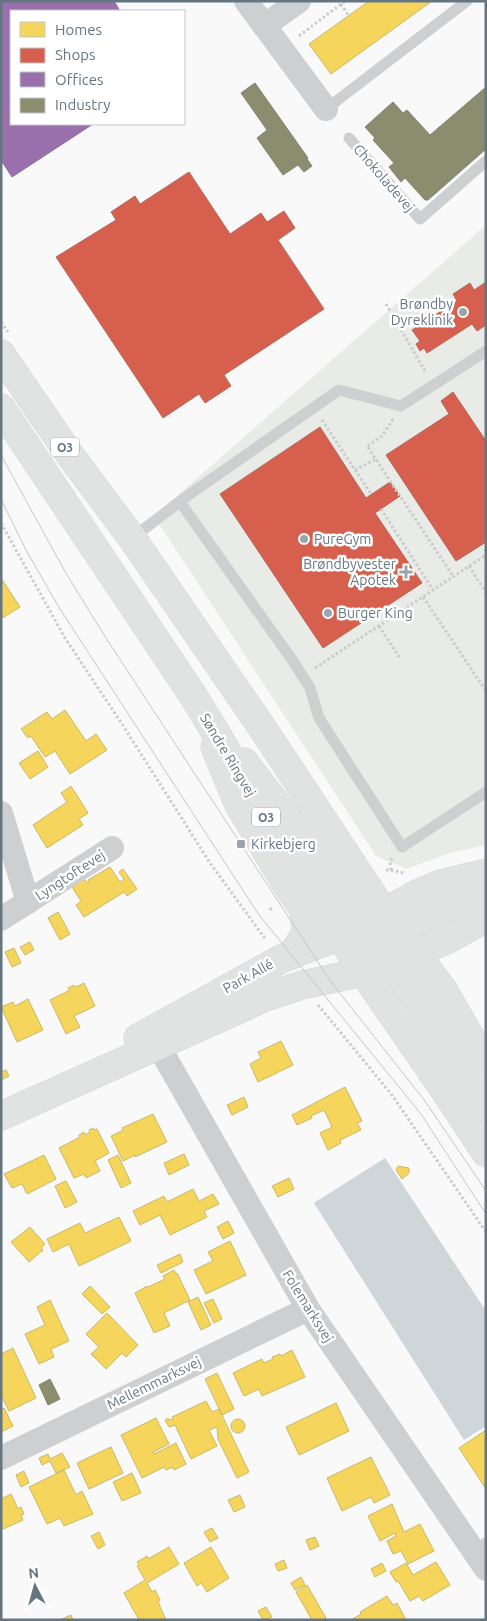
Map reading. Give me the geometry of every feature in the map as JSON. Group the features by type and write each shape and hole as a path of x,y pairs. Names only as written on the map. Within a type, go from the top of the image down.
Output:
{"main road":[{"name":"Søndre Ringvej","path":"1,354 70,455 132,538 257,721 379,942 445,1091 486,1153"},
{"name":"Søndre Ringvej","path":"1,408 194,697 379,942 445,994 486,1064"},
{"path":"194,697 238,803 283,879 304,910 306,933 287,956"},
{"name":"Park Allé","path":"154,1038 302,985 379,942 419,893 440,884 486,873"},
{"path":"486,892 379,942 486,1107"},
{"name":"Park Allé","path":"12,1111 154,1038 287,956 379,942 449,939 486,918"}],"street":[{"path":"246,1 326,109"},
{"path":"264,26 299,1"},
{"name":"Lyngtoftevej","path":"1,813 28,902"},
{"name":"Lyngtoftevej","path":"1,919 112,848"},
{"name":"Folemarksvej","path":"154,1038 308,1309 482,1554"},
{"name":"Mellemmarksvej","path":"1,1458 308,1309"}],"lane":[{"path":"326,109 467,1"},
{"name":"Chokoladevej","path":"349,138 420,219 486,161"},
{"path":"132,538 339,390 401,406 486,351"},
{"path":"180,502 310,688 319,718 402,847 486,792"}],"path":[{"path":"282,49 345,1"},
{"path":"341,4 348,16"},
{"path":"386,304 422,367"},
{"path":"401,406 382,436 367,446 454,576"},
{"path":"313,407 371,494"},
{"path":"355,470 376,459"},
{"path":"381,509 433,590"},
{"path":"1,523 65,638 210,863 287,956"},
{"path":"302,676 486,555"},
{"path":"469,566 486,593"},
{"path":"423,597 486,691"},
{"path":"379,626 399,656"},
{"path":"391,870 390,862 402,847"},
{"path":"383,870 406,873"},
{"path":"270,908 273,912"},
{"path":"302,985 392,1096 486,1232"}],"shaded area":[{"path":"486,225 486,845 450,853 406,869 376,856 154,516"},
{"path":"385,1158 486,1311 486,1426 464,1440 314,1203"}],"building: Homes":[{"path":"369,1 432,1 331,74 309,44"},
{"path":"1,578 20,607 1,619"},
{"path":"65,710 86,741 96,734 107,750 70,774 55,751 45,757 31,736 28,738 21,729 47,712 52,719"},
{"path":"38,751 48,767 30,779 19,763"},
{"path":"71,786 88,813 79,819 83,825 47,848 33,825 67,802 61,793"},
{"path":"110,867 120,882 124,879 119,872 123,869 137,889 127,896 124,892 84,917 76,905 81,901 72,887 84,879 88,883 88,880"},
{"path":"58,912 70,934 60,940 48,918"},
{"path":"30,942 34,950 25,955 20,947"},
{"path":"14,948 21,963 12,967 5,952"},
{"path":"84,983 95,1006 74,1016 80,1027 66,1034 50,1000 70,990 68,988 74,985 76,987"},
{"path":"28,999 43,1030 17,1042 1,1007 13,1002 15,1006"},
{"path":"281,1041 293,1065 258,1082 250,1064 261,1058 258,1052"},
{"path":"6,1070 9,1076 1,1080 1,1072"},
{"path":"345,1087 362,1121 357,1123 361,1130 340,1140 341,1143 328,1150 320,1133 332,1127 324,1110 297,1125 292,1115"},
{"path":"244,1097 248,1107 232,1115 227,1105"},
{"path":"153,1114 167,1142 123,1161 111,1136 123,1130 122,1128"},
{"path":"93,1128 94,1130 97,1129 109,1153 95,1161 100,1171 86,1178 84,1174 74,1178 59,1148 80,1137 79,1135 84,1132 85,1135"},
{"path":"184,1154 189,1165 169,1175 164,1163"},
{"path":"44,1155 56,1179 27,1194 22,1184 12,1188 4,1174"},
{"path":"118,1155 131,1183 121,1188 108,1160"},
{"path":"398,1166 409,1168 409,1173 402,1179 396,1170"},
{"path":"289,1178 294,1189 278,1197 272,1186"},
{"path":"66,1181 77,1202 65,1208 55,1186"},
{"path":"193,1189 199,1201 213,1194 219,1204 204,1211 207,1217 170,1235 160,1215 140,1225 133,1211 164,1196 167,1202"},
{"path":"119,1217 131,1241 79,1266 69,1244 53,1252 47,1239 80,1223 85,1233"},
{"path":"228,1221 234,1233 223,1239 217,1227"},
{"path":"30,1227 45,1244 41,1248 43,1250 29,1262 11,1242"},
{"path":"230,1241 246,1275 206,1294 194,1270 213,1261 208,1252"},
{"path":"180,1254 183,1262 161,1273 157,1265"},
{"path":"174,1270 190,1300 164,1313 170,1326 154,1333 135,1293 165,1279 163,1276"},
{"path":"90,1286 110,1307 102,1314 82,1294"},
{"path":"198,1297 211,1325 201,1330 188,1302"},
{"path":"213,1299 222,1319 214,1323 204,1303"},
{"path":"50,1300 69,1341 51,1349 54,1357 39,1364 25,1334 45,1325 37,1307"},
{"path":"107,1313 138,1345 126,1357 122,1353 106,1369 91,1354 99,1347 86,1334"},
{"path":"13,1348 36,1398 9,1411 1,1395 1,1354"},
{"path":"292,1350 305,1377 262,1396 259,1389 244,1396 233,1373 262,1359 264,1363 273,1359 272,1357 280,1354 281,1356"},
{"path":"217,1373 234,1409 222,1415 205,1379"},
{"path":"206,1401 212,1412 219,1409 249,1472 237,1478 218,1439 217,1427 209,1430 217,1446 191,1459 175,1425 169,1427 165,1420 168,1418 169,1420 173,1419 172,1417"},
{"path":"336,1403 349,1431 299,1455 286,1427"},
{"path":"4,1408 13,1426 1,1432 1,1409"},
{"path":"156,1418 169,1444 153,1452 154,1454 176,1443 186,1464 174,1470 173,1467 166,1470 164,1467 142,1478 121,1435"},
{"path":"235,1419 241,1419 245,1426 241,1433 235,1433 231,1429 231,1423"},
{"path":"486,1430 486,1489 459,1448"},
{"path":"111,1447 123,1473 89,1489 77,1463"},
{"path":"62,1453 70,1467 56,1473 50,1461 42,1465 39,1458 48,1454 50,1459"},
{"path":"371,1457 390,1495 374,1503 371,1497 342,1511 327,1478"},
{"path":"64,1470 76,1495 82,1491 93,1514 64,1526 60,1518 47,1524 29,1487"},
{"path":"24,1471 29,1483 21,1487 16,1475"},
{"path":"132,1473 141,1493 122,1501 113,1482"},
{"path":"11,1494 18,1509 21,1507 24,1514 21,1515 23,1520 1,1530 1,1499"},
{"path":"240,1495 245,1507 234,1512 228,1500"},
{"path":"392,1504 404,1532 420,1524 434,1551 408,1564 401,1551 393,1554 387,1541 396,1536 395,1533 380,1541 368,1516"},
{"path":"212,1528 218,1538 210,1542 204,1532"},
{"path":"99,1532 105,1545 98,1549 91,1536"},
{"path":"315,1537 319,1546 310,1550 306,1540"},
{"path":"169,1547 179,1564 147,1583 152,1592 155,1590 166,1620 139,1620 124,1593 145,1580 137,1566 139,1565 137,1562 147,1556 148,1559"},
{"path":"211,1547 229,1578 207,1592 201,1583 197,1586 184,1563"},
{"path":"284,1560 287,1568 278,1571 275,1564"},
{"path":"436,1562 450,1585 423,1601 419,1596 410,1601 390,1572 406,1563 413,1575"},
{"path":"382,1563 386,1571 375,1577 371,1569"},
{"path":"301,1577 305,1585 295,1590 291,1583"},
{"path":"307,1585 326,1618 323,1620 312,1620 296,1592"},
{"path":"387,1596 393,1605 397,1603 406,1620 351,1620 361,1614 360,1612"},
{"path":"266,1607 272,1617 263,1620 258,1611"},
{"path":"71,1615 73,1620 60,1620"}],"building: Shops":[{"path":"189,172 230,234 261,213 267,222 284,211 295,228 278,240 324,309 224,375 231,386 205,403 199,394 163,418 56,257 116,220 111,212 135,196 140,204"},
{"name":"Brøndby Dyreklinik","path":"486,282 486,325 477,331 472,324 427,353 424,348 420,351 416,344 420,341 412,330 457,301 453,294 470,283 474,290"},
{"path":"453,392 486,441 486,542 456,561 386,455 449,414 441,401"},
{"path":"320,427 366,498 390,482 400,496 375,513 422,583 323,648 220,494"}],"building: Offices":[{"path":"1,1 114,1 119,10 10,10 10,125 91,125 12,177 1,160"}],"building: Industry":[{"path":"255,83 308,158 312,166 304,172 298,165 283,175 257,138 267,130 241,93"},
{"path":"486,87 486,149 428,200 425,200 405,178 401,182 389,167 394,163 373,140 375,138 365,127 393,102 403,113 407,110 430,135"},
{"path":"50,1379 60,1399 48,1405 39,1385"}],"tram line":[{"path":"1,455 67,575 106,638 331,982 425,1101 486,1191"},
{"path":"1,499 27,552 60,609 259,915 421,1114 486,1214"}],"place":[{"name":"Brøndby Dyreklinik","path":"463,312"},
{"name":"PureGym","path":"304,539"},
{"name":"Brøndbyvester Apotek","path":"406,572"},
{"name":"Burger King","path":"328,613"},
{"name":"Kirkebjerg","path":"241,844"}]}
